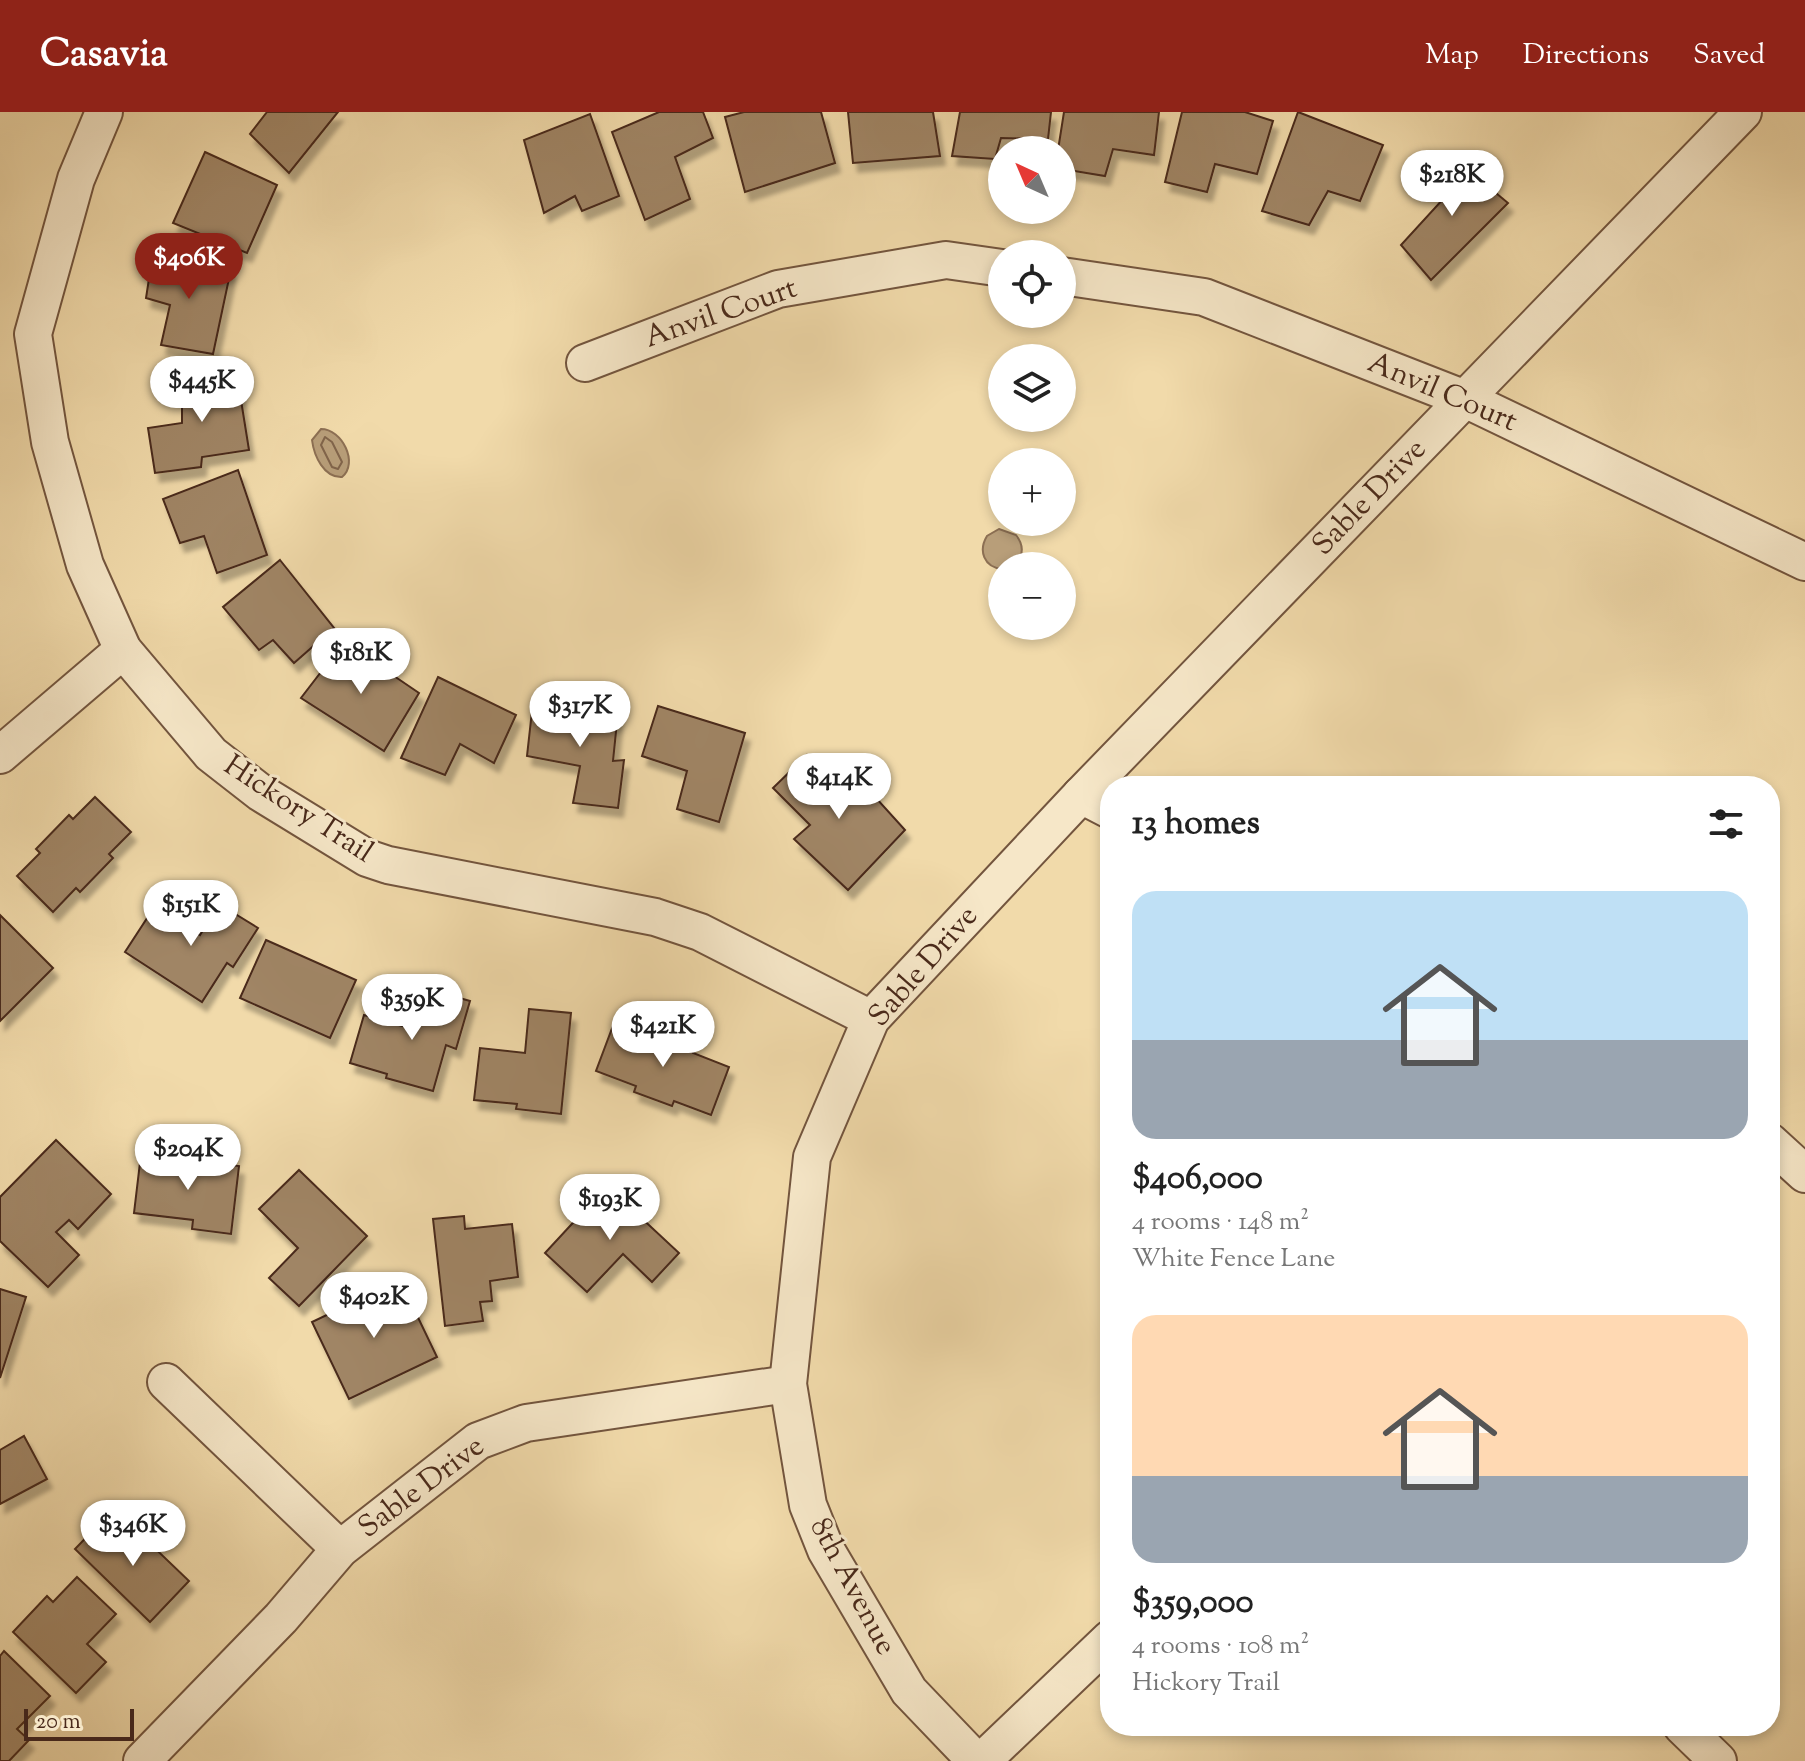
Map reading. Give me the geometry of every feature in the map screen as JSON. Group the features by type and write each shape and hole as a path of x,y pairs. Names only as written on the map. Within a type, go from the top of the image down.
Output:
{"street":[{"name":"Hickory Trail","path":"104,112 76,179 33,334 50,442 80,549 123,650 211,754 261,793 367,858 388,865 655,917 700,932 871,1019"},
{"name":"Sable Drive","path":"1121,776 1465,399 1743,112"},
{"name":"Anvil Court","path":"585,363 778,289 946,260 988,266"},
{"name":"Anvil Court","path":"1076,278 1204,297 1465,399 1805,562"},
{"path":"0,755 123,650"},
{"name":"Sable Drive","path":"142,1761 281,1618 340,1549 478,1441 526,1423 788,1384 812,1157 871,1019 1096,803"},
{"path":"1780,1151 1805,1174"},
{"path":"166,1382 340,1549"},
{"name":"8th Avenue","path":"788,1384 808,1505 826,1550 909,1691 979,1761"},
{"path":"979,1761 1100,1648"},
{"path":"1692,1736 1718,1761"}],"water":[{"path":"321,429 336,435 346,448 349,464 342,477 325,470 315,453 312,440"},
{"path":"987,536 1017,536 1021,552 988,552 988,563 983,553"}],"building":[{"path":"267,112 338,112 289,173 250,134"},
{"path":"659,112 703,112 713,138 675,157 690,199 645,220 612,132"},
{"path":"744,112 821,112 835,163 745,192 725,117"},
{"path":"848,112 933,112 940,156 853,163"},
{"path":"960,112 1051,112 1048,136 988,136 988,159 952,156"},
{"path":"1064,112 1159,112 1154,155 1113,149 1105,176 1076,171 1076,136 1060,136"},
{"path":"1182,112 1245,112 1273,121 1257,174 1215,164 1207,192 1165,182"},
{"path":"1298,112 1383,145 1360,201 1328,191 1309,225 1262,211"},
{"path":"590,114 619,196 582,211 575,196 544,213 524,140"},
{"path":"205,152 277,185 247,253 173,223"},
{"path":"1442,162 1467,169 1508,203 1431,280 1401,245 1445,197 1427,177"},
{"path":"153,253 231,269 213,354 161,345 170,305 146,298"},
{"path":"236,369 249,450 202,457 201,467 155,473 148,428 182,423 182,379"},
{"path":"238,470 267,555 217,573 204,536 180,543 163,499"},
{"path":"280,560 334,628 294,663 273,640 259,650 223,607"},
{"path":"344,642 419,693 384,751 301,698"},
{"path":"438,677 516,715 494,763 460,744 445,775 401,758"},
{"path":"533,702 618,712 613,761 624,760 618,808 573,803 580,766 527,756"},
{"path":"658,706 745,733 719,822 677,809 687,771 642,756"},
{"path":"807,755 843,790 858,778 905,830 848,890 794,839 810,825 773,788"},
{"path":"95,797 131,832 109,854 113,858 80,892 76,888 53,912 17,876 40,853 36,849 69,815 73,819"},
{"path":"219,904 258,928 233,967 227,963 202,1002 125,952 155,906 200,935"},
{"path":"0,915 53,968 0,1021"},
{"path":"266,940 356,980 330,1038 240,998"},
{"path":"428,989 470,1001 456,1049 446,1045 433,1091 386,1078 387,1074 350,1063 364,1015 402,1026 404,1019 418,1023"},
{"path":"529,1009 571,1013 561,1114 516,1109 517,1104 474,1100 480,1048 525,1053"},
{"path":"614,1023 655,1038 657,1033 695,1048 693,1053 729,1067 711,1115 674,1101 672,1106 634,1092 636,1086 596,1071"},
{"path":"56,1140 111,1194 78,1229 69,1220 56,1232 79,1255 48,1287 0,1241 0,1197"},
{"path":"141,1154 239,1166 231,1234 192,1229 193,1220 134,1213"},
{"path":"299,1170 367,1236 299,1306 269,1278 298,1248 259,1209"},
{"path":"607,1186 679,1253 652,1282 623,1254 587,1292 545,1253"},
{"path":"464,1216 465,1229 512,1224 518,1277 490,1281 492,1301 480,1302 483,1321 445,1326 433,1219"},
{"path":"400,1280 437,1357 349,1399 312,1322"},
{"path":"0,1289 26,1297 0,1378"},
{"path":"24,1436 47,1479 0,1504 0,1450"},
{"path":"106,1517 130,1541 139,1533 189,1581 150,1622 75,1549"},
{"path":"77,1577 116,1614 87,1644 106,1662 76,1693 13,1632 47,1596 53,1602"},
{"path":"4,1651 50,1696 17,1729 29,1740 9,1761 0,1761 0,1656"}]}
